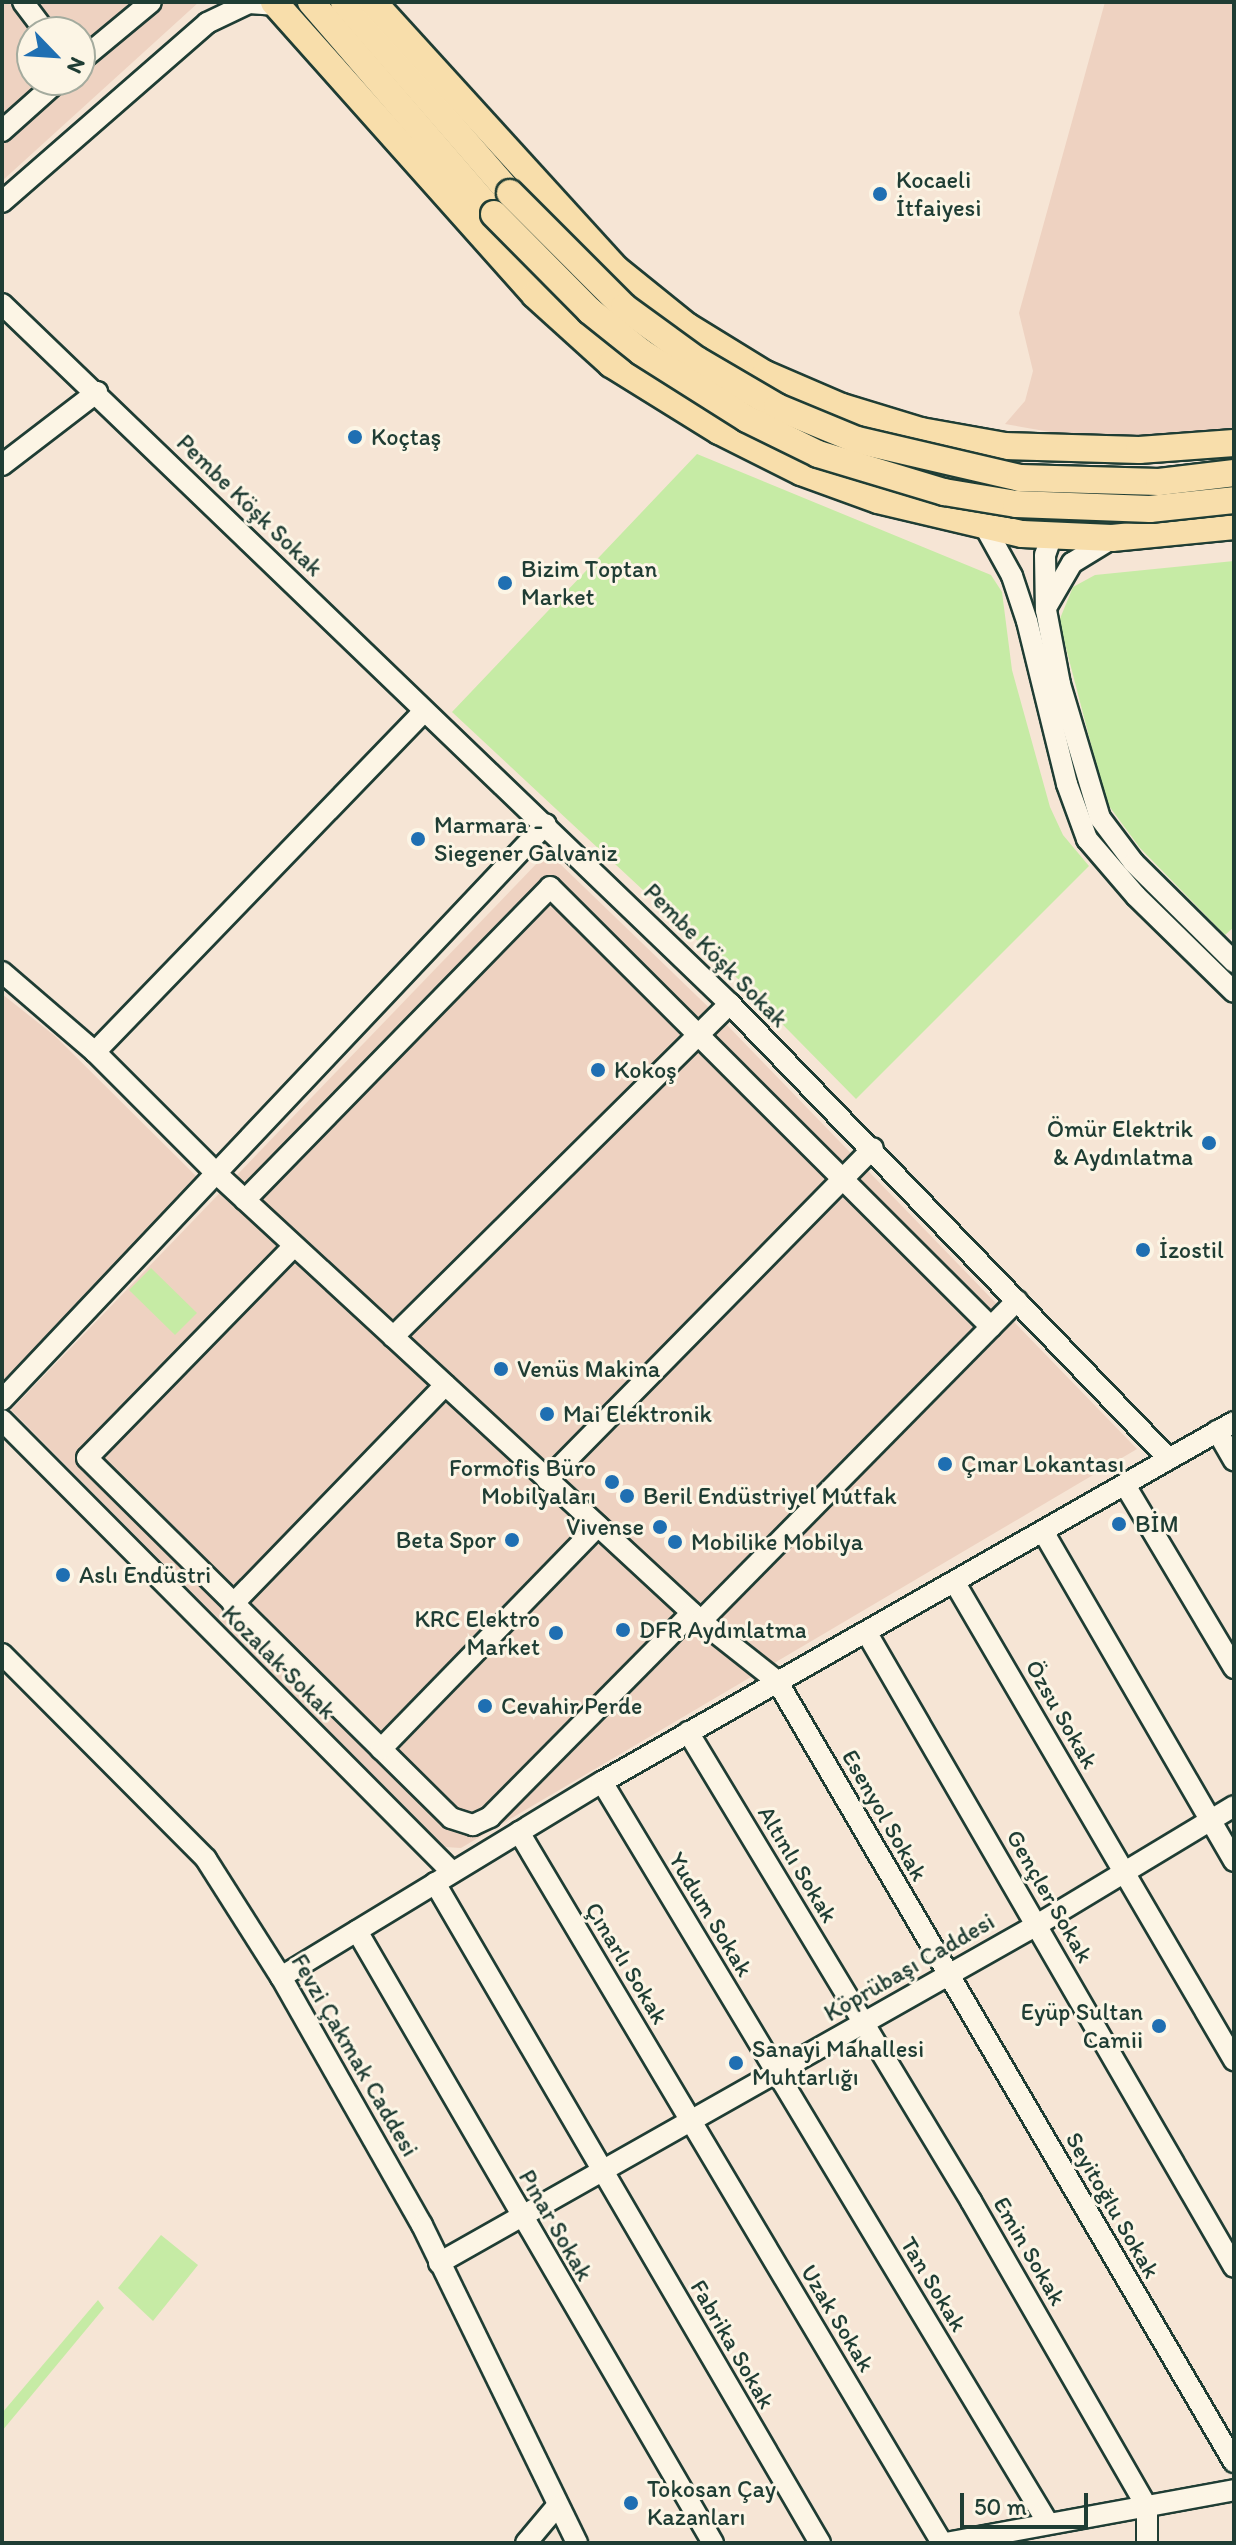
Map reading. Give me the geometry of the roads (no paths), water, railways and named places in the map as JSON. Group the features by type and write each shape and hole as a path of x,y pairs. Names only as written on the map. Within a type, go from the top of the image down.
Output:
{"main road":[{"path":"311,2 502,203 624,307 697,360 777,407 857,440 949,465 1035,479 1159,482 1234,473"},
{"path":"344,2 578,300 641,352 747,419 818,454 944,492 1016,504 1150,509 1234,500"},
{"path":"373,2 616,269 687,326 765,374 842,407 921,431 1004,446 1058,451 1139,450 1234,443"},
{"path":"276,4 535,295 611,364 719,431 801,472 878,500 985,527 1112,538 1234,526"},
{"path":"878,500 907,493 924,473 929,448 921,431"},
{"path":"985,527 975,507 978,484 991,457 1004,446"},
{"path":"1139,450 1123,471 1117,496 1125,518 1145,535"},
{"path":"1052,535 1071,498 1068,471 1058,451"}],"street":[{"path":"96,48 151,2"},
{"path":"207,23 218,2"},
{"path":"2,202 207,23 249,3 276,4"},
{"path":"2,131 41,96"},
{"name":"Pembe Köşk Sokak","path":"2,304 97,392 730,1004 873,1148 1169,1459"},
{"path":"2,465 97,392"},
{"path":"985,527 1012,576 1027,621 1067,784 1087,839 1136,896 1234,992"},
{"path":"1052,535 1045,555 1046,610 1060,684 1100,818 1134,863 1234,962"},
{"path":"1046,610 1072,563 1112,538"},
{"path":"95,1052 424,711"},
{"path":"2,1400 546,824"},
{"path":"245,1200 550,887 991,1327"},
{"path":"2,972 95,1052 217,1174 696,1617 777,1681"},
{"path":"393,1337 730,1004"},
{"path":"547,1480 873,1148"},
{"path":"294,1246 87,1458 451,1818 466,1825 481,1822 696,1617 1017,1301"},
{"path":"233,1604 445,1385"},
{"name":"Kozalak Sokak","path":"2,1420 443,1878 601,2171"},
{"path":"281,1977 602,1782 777,1681 868,1635 1226,1427 1234,1461"},
{"path":"1125,1485 1234,1668"},
{"path":"381,1749 598,1526"},
{"path":"1044,1533 1234,1861"},
{"name":"Özsu Sokak","path":"955,1583 1234,2060"},
{"name":"Gençler Sokak","path":"868,1635 1234,2267"},
{"name":"Fevzi Çakmak Caddesi","path":"2,1654 206,1859 281,1977 439,2263 577,2543"},
{"name":"Esenyol Sokak","path":"777,1681 948,1974"},
{"name":"Altınlı Sokak","path":"688,1732 863,2023"},
{"name":"Yudum Sokak","path":"602,1782 776,2073"},
{"name":"Köprübaşı Caddesi","path":"439,2263 1037,1925 1234,1806"},
{"name":"Çınarlı Sokak","path":"519,1832 690,2121"},
{"name":"Pınar Sokak","path":"357,1931 713,2543"},
{"name":"Seyitoğlu Sokak","path":"948,1974 1234,2462"},
{"name":"Emin Sokak","path":"863,2023 1147,2507"},
{"name":"Tan Sokak","path":"776,2073 1048,2523"},
{"name":"Uzak Sokak","path":"690,2121 944,2543"},
{"name":"Fabrika Sokak","path":"601,2171 820,2543"},
{"path":"944,2543 1234,2490"},
{"path":"526,2543 557,2506"},
{"path":"1147,2507 1147,2543"}],"place":[{"name":"Kocaeli İtfaiyesi","path":"880,194"},
{"name":"Koçtaş","path":"355,437"},
{"name":"Bizim Toptan Market","path":"505,583"},
{"name":"Marmara - Siegener Galvaniz","path":"418,839"},
{"name":"Kokoş","path":"598,1070"},
{"name":"Ömür Elektrik & Aydınlatma","path":"1209,1143"},
{"name":"İzostil","path":"1143,1250"},
{"name":"Venüs Makina","path":"501,1369"},
{"name":"Mai Elektronik","path":"547,1414"},
{"name":"Çınar Lokantası","path":"945,1464"},
{"name":"Formofis Büro Mobilyaları","path":"612,1482"},
{"name":"Beril Endüstriyel Mutfak","path":"627,1496"},
{"name":"BİM","path":"1119,1524"},
{"name":"Vivense","path":"660,1527"},
{"name":"Beta Spor","path":"512,1540"},
{"name":"Mobilike Mobilya","path":"675,1542"},
{"name":"Aslı Endüstri","path":"63,1575"},
{"name":"DFR Aydınlatma","path":"623,1630"},
{"name":"KRC Elektro Market","path":"556,1633"},
{"name":"Cevahir Perde","path":"485,1706"},
{"name":"Eyüp Sultan Camii","path":"1159,2026"},
{"name":"Sanayi Mahallesi Muhtarlığı","path":"736,2063"},
{"name":"Tokosan Çay Kazanları","path":"631,2503"}]}
